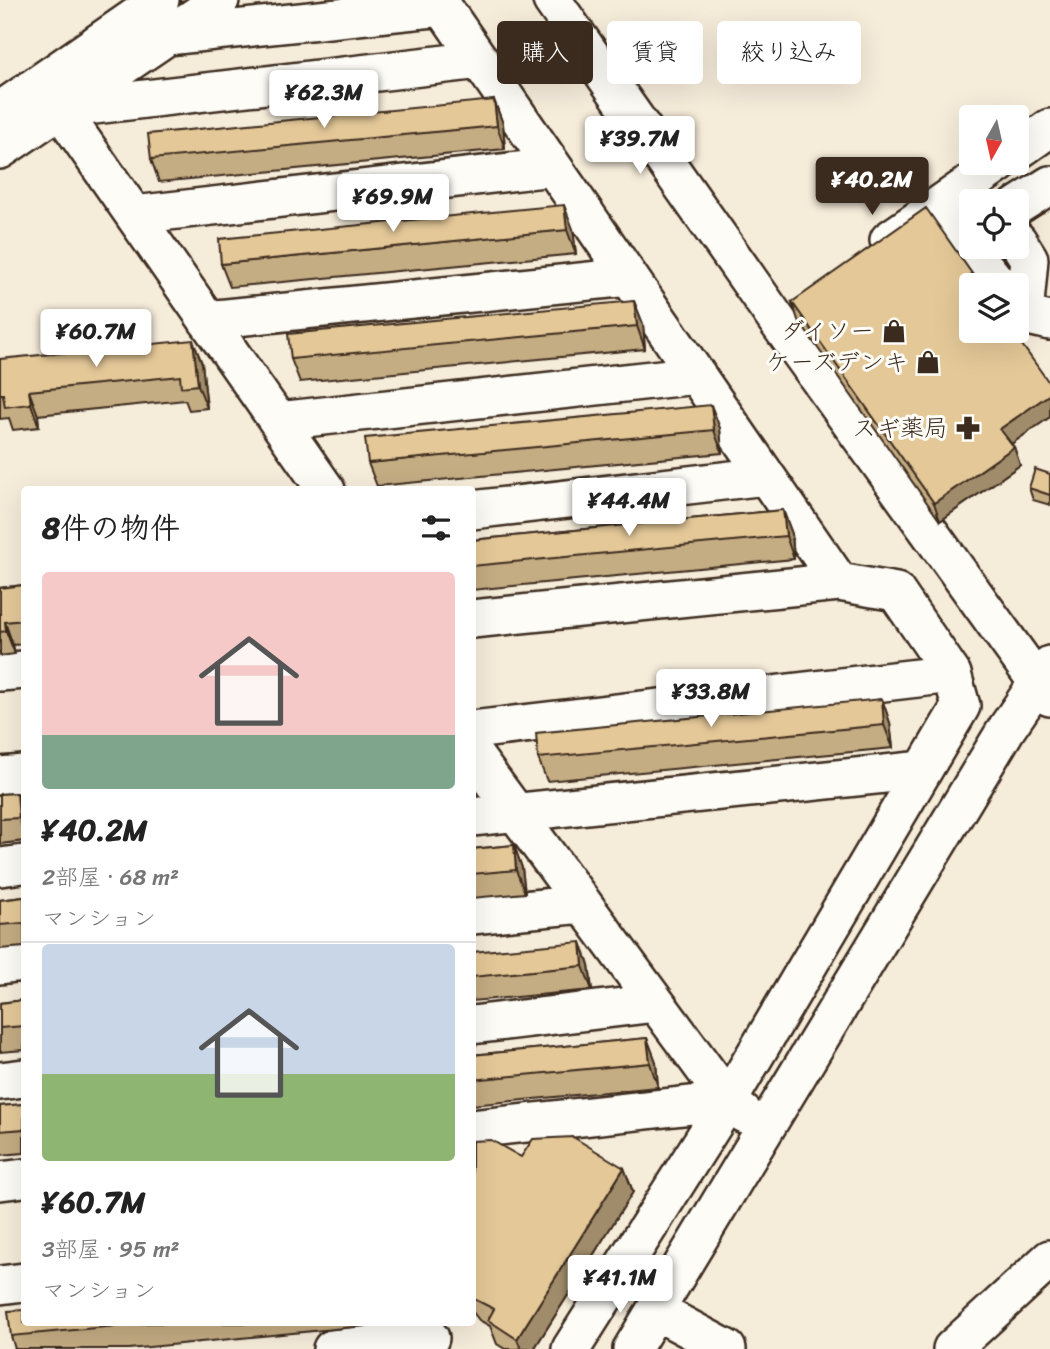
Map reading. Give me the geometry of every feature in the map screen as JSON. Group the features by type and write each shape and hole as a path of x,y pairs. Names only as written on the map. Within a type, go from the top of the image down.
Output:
{"street":[{"path":"0,111 160,0"},
{"path":"0,150 220,0"},
{"path":"554,1 788,311 1046,682 1007,728 632,1349"},
{"path":"167,36 440,4 839,583"},
{"path":"60,109 480,60"},
{"path":"60,109 323,486"},
{"path":"1029,143 1050,128"},
{"path":"134,215 554,167"},
{"path":"867,255 983,175"},
{"path":"1029,198 1050,185"},
{"path":"936,208 989,273"},
{"path":"1024,259 1030,314"},
{"path":"207,320 629,277"},
{"path":"278,421 696,375"},
{"path":"476,510 766,476"},
{"path":"476,619 839,583 896,592 957,690 1007,728"},
{"path":"0,672 21,670"},
{"path":"476,730 957,690"},
{"path":"571,1349 728,1101 923,770 957,690"},
{"path":"476,758 728,1101 764,1130"},
{"path":"476,817 923,770"},
{"path":"0,776 21,774"},
{"path":"0,867 21,864"},
{"path":"476,915 583,904"},
{"path":"0,965 21,962"},
{"path":"476,1025 656,1003"},
{"path":"0,1081 21,1078"},
{"path":"476,1129 728,1101"},
{"path":"0,1181 21,1178"},
{"path":"952,1349 1050,1259"},
{"path":"0,1284 21,1282"},
{"path":"656,1311 727,1349"},
{"path":"332,1349 430,1337"}],"building":[{"path":"494,100 497,126 151,159 148,134"},
{"path":"564,205 567,230 221,264 219,239"},
{"name":"ケーズデンキ","path":"926,208 959,255 959,259 972,273 959,273 959,343 1021,343 1050,384 1050,394 1000,429 1014,447 934,503 792,302"},
{"path":"634,301 637,326 291,359 288,334"},
{"path":"193,340 198,385 181,387 180,376 29,391 31,404 5,407 3,394 0,394 0,359"},
{"path":"711,405 714,430 368,463 365,438"},
{"path":"1035,469 1050,474 1050,495 1029,488"},
{"path":"783,510 786,536 476,566 476,540"},
{"path":"21,585 21,620 5,622 6,631 0,632 0,588"},
{"path":"882,699 884,725 538,758 536,733"},
{"path":"17,793 19,818 0,819 0,794"},
{"path":"514,845 516,870 476,874 476,849"},
{"path":"21,897 21,923 0,925 0,900"},
{"path":"581,942 583,966 476,977 476,952"},
{"path":"21,1000 21,1026 0,1028 0,1003"},
{"path":"647,1038 650,1063 476,1080 476,1055"},
{"path":"21,1104 21,1129 0,1131 0,1106"},
{"path":"573,1137 624,1168 517,1339 488,1320 494,1309 476,1300 476,1141 491,1140 521,1157 533,1139"},
{"path":"21,1310 21,1326 116,1326 11,1336 8,1311"}],"place":[{"name":"ダイソー","path":"894,331"},
{"name":"ケーズデンキ","path":"928,362"},
{"name":"スギ薬局","path":"968,428"}]}
